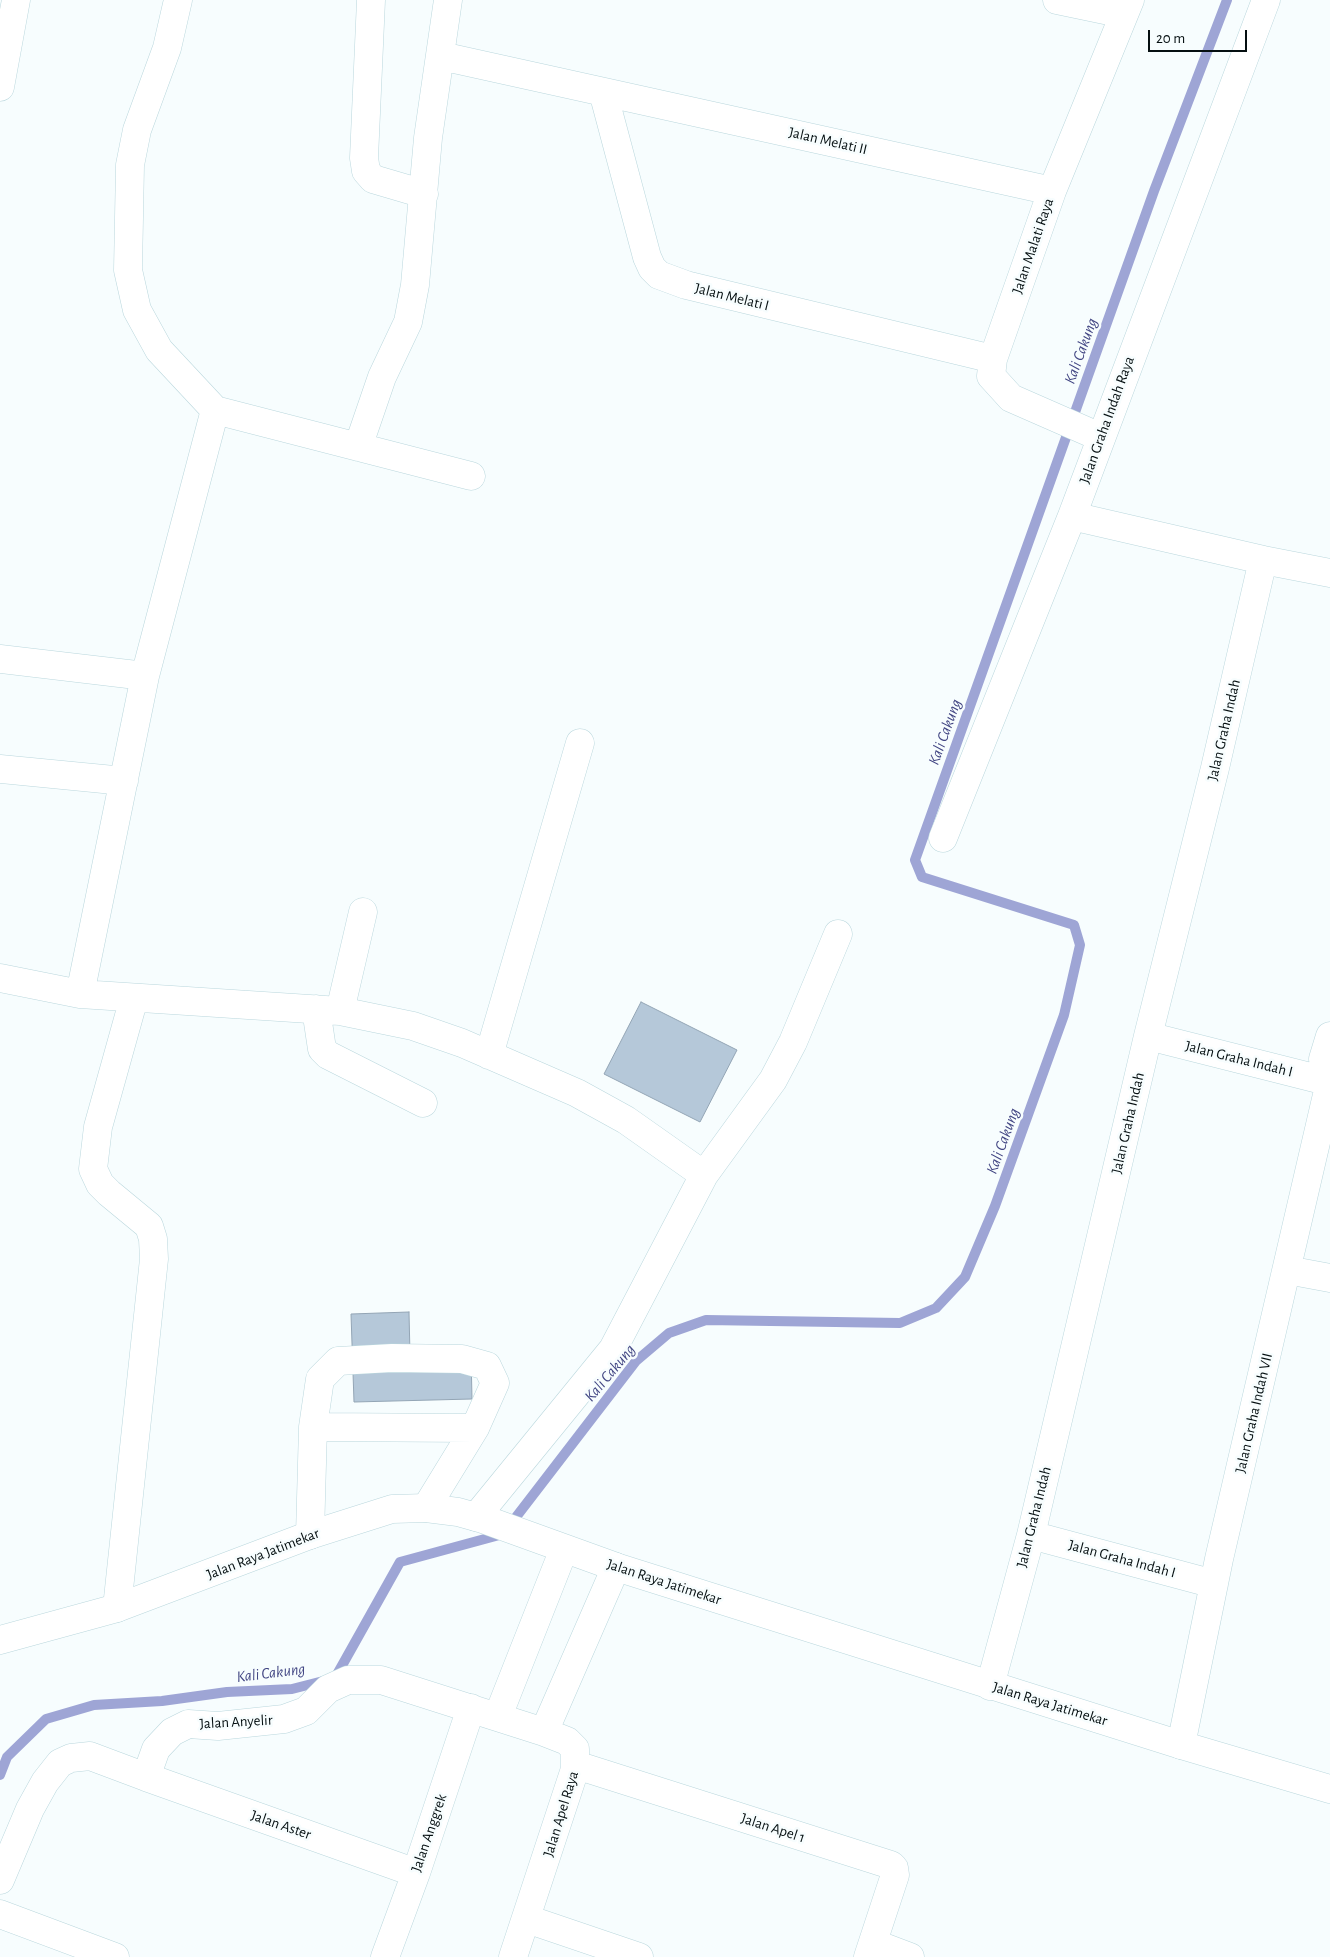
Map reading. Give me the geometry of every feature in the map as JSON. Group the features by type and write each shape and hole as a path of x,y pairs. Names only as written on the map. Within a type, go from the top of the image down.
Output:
{"street":[{"path":"0,87 16,0"},
{"path":"178,0 167,48 137,130 130,165 128,270 137,310 159,350 215,410 471,476"},
{"path":"371,0 364,158 366,172 373,179 424,194"},
{"path":"358,447 382,377 408,322 415,286 428,138 448,0"},
{"path":"1058,0 1127,7"},
{"name":"Jalan Graha Indah Raya","path":"943,838 1072,516 1100,437 1266,0"},
{"name":"Jalan Malati Raya","path":"1100,437 1011,398 991,376 993,360 1052,191 1127,7"},
{"name":"Jalan Melati II","path":"440,56 1052,191"},
{"name":"Jalan Melati I","path":"603,92 647,257 652,268 659,275 686,286 993,360"},
{"path":"80,994 145,676 215,410"},
{"path":"1072,516 1263,560 1330,573"},
{"name":"Jalan Graha Indah","path":"990,1686 1031,1535 1148,1036 1215,768 1263,560"},
{"path":"0,659 145,676"},
{"path":"489,1055 580,742"},
{"path":"0,770 124,781"},
{"path":"363,912 328,1010 322,1050 328,1056 423,1103"},
{"path":"480,1518 613,1349 704,1175 773,1080 793,1042 838,934"},
{"path":"0,978 80,994 328,1010 412,1026 489,1055 576,1093 626,1120 704,1175"},
{"path":"117,1608 154,1259 153,1238 149,1226 100,1184 93,1170 98,1127 134,998"},
{"name":"Jalan Graha Indah I","path":"1148,1036 1330,1082"},
{"path":"1330,1036 1323,1059 1330,1082"},
{"name":"Jalan Graha Indah VII","path":"1181,1745 1214,1584 1330,1082"},
{"path":"1287,1270 1330,1278"},
{"path":"310,1535 313,1427 320,1379 338,1361 392,1358 462,1359 487,1366 495,1383 474,1428 426,1508"},
{"path":"313,1427 474,1428"},
{"name":"Jalan Raya Jatimekar","path":"0,1640 117,1608 310,1535 392,1509 426,1508 480,1518 616,1567 990,1686 1330,1789"},
{"name":"Jalan Graha Indah I","path":"1031,1535 1214,1584"},
{"path":"498,1716 554,1545"},
{"path":"544,1732 616,1567"},
{"name":"Jalan Anyelir","path":"146,1777 156,1749 172,1732 188,1724 218,1726 284,1719 306,1711 328,1689 348,1680 381,1680 471,1708"},
{"name":"Jalan Apel Raya","path":"471,1708 567,1741 575,1749 576,1765 513,1957"},
{"name":"Jalan Anggrek","path":"385,1957 416,1873 471,1708"},
{"path":"0,1880 30,1808 45,1782 60,1763 71,1758 90,1756 146,1777"},
{"name":"Jalan Apel 1","path":"576,1765 891,1865 894,1868 895,1875 871,1950"},
{"name":"Jalan Aster","path":"146,1777 416,1873"},
{"path":"0,1914 115,1957"},
{"path":"527,1919 639,1957"},
{"path":"871,1950 910,1957"}],"building":[{"path":"641,1002 737,1050 700,1122 604,1074"},
{"path":"409,1312 410,1355 471,1354 472,1399 354,1402 351,1314"}],"waterway":[{"name":"Kali Cakung","path":"0,1775 7,1757 46,1719 94,1705 162,1701 227,1692 292,1689 335,1678 400,1562 503,1534 636,1361 669,1333 706,1320 900,1323 936,1308 965,1277 995,1206 1064,1015 1080,945 1074,925 922,877 915,860 1154,191 1227,0"}]}
